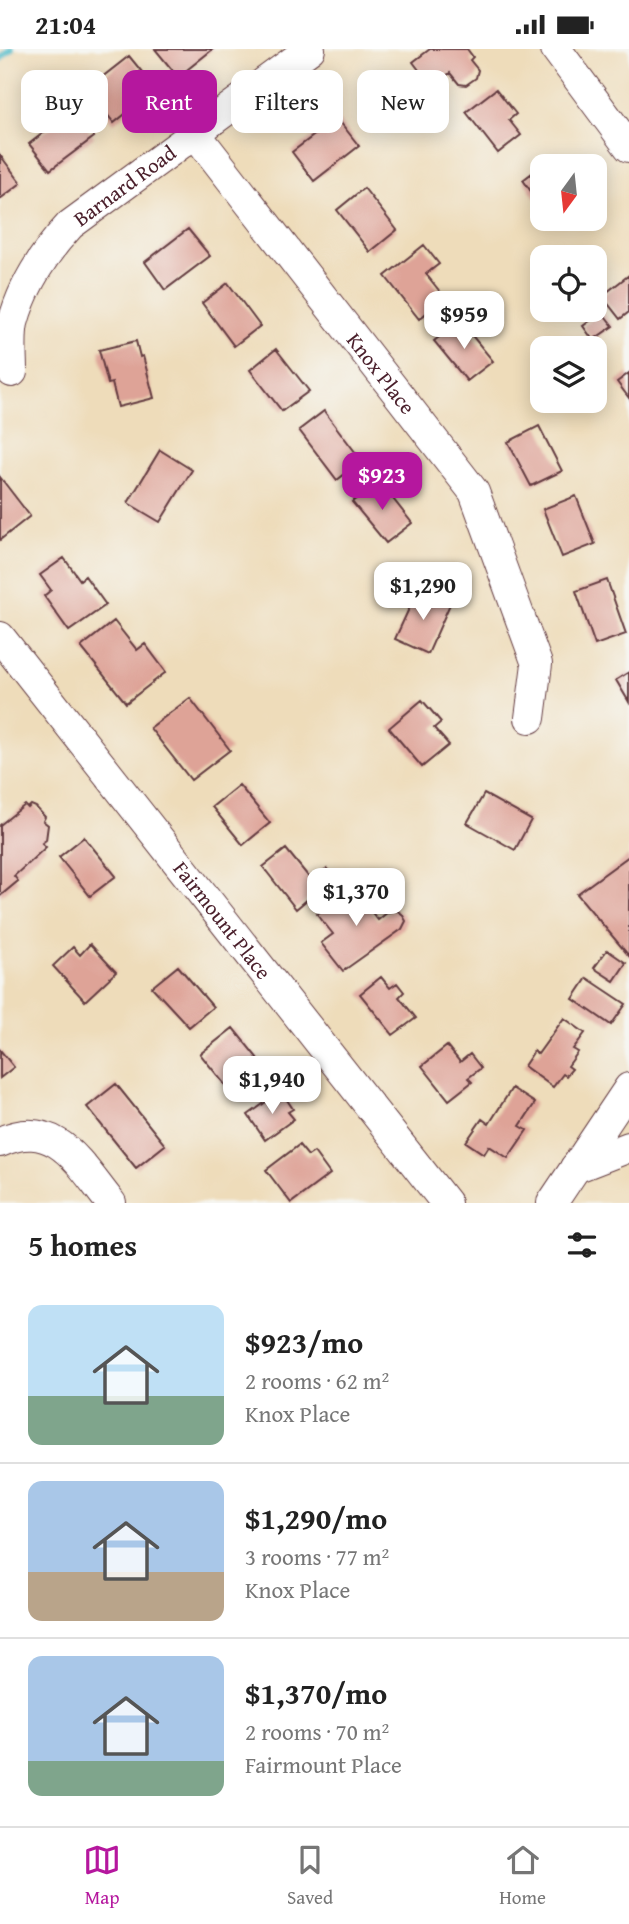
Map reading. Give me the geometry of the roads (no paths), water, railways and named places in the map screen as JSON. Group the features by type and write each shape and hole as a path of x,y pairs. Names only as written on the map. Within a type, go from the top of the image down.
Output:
{"street":[{"name":"Barnard Road","path":"217,117 310,49"},
{"path":"556,49 629,147"},
{"name":"Barnard Road","path":"12,372 13,325 27,286 48,249 70,225 195,133"},
{"name":"Knox Place","path":"195,133 474,492 537,663 530,718"},
{"name":"Fairmount Place","path":"0,637 446,1203"},
{"path":"552,1203 627,1095"},
{"path":"0,1142 16,1135 34,1133 52,1138 65,1147 111,1203"},
{"path":"575,1168 629,1147"}],"waterway":[{"path":"0,59 11,49"}]}
